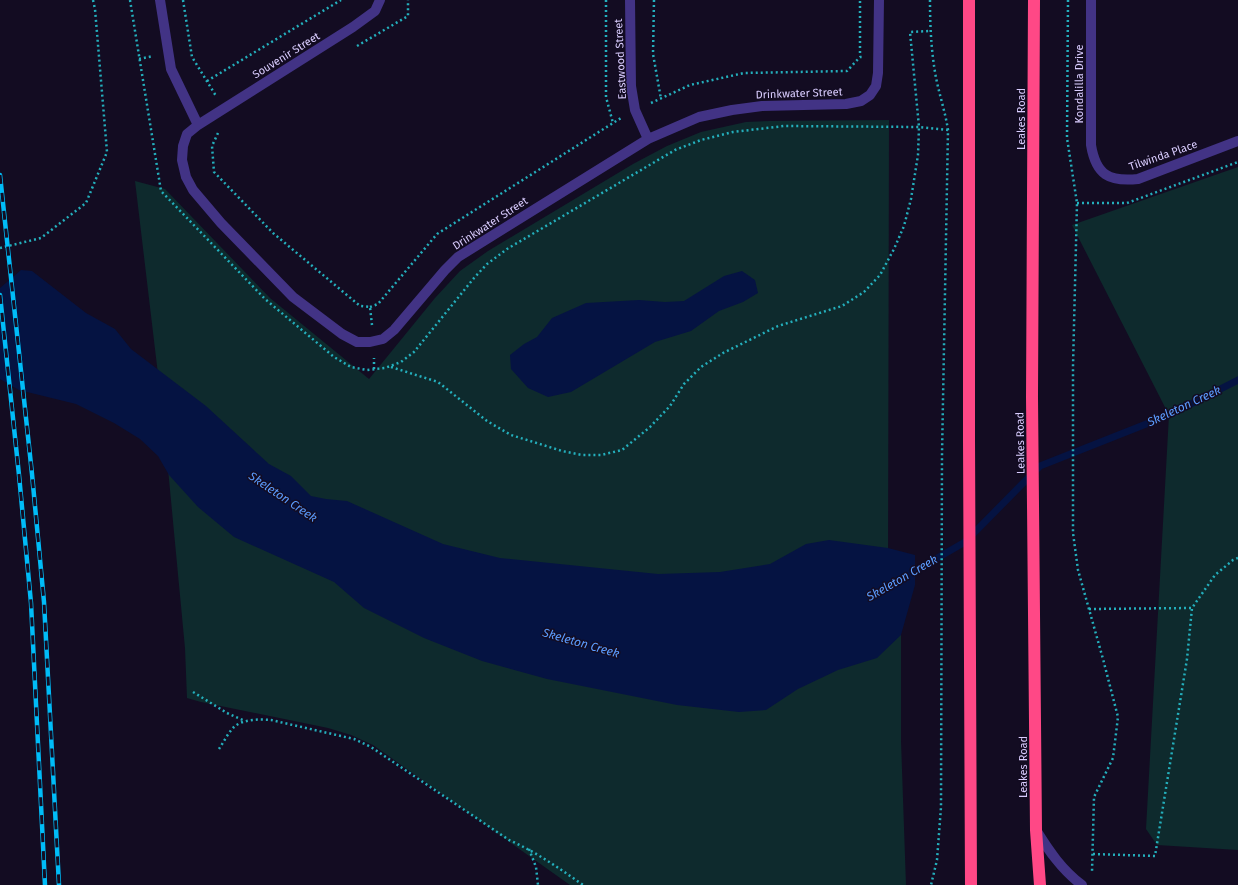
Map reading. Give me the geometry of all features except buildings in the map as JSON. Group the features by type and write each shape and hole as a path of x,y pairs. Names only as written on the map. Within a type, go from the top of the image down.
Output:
{"highway":[{"path":"969,0 968,439 971,885"},
{"name":"Leakes Road","path":"1034,0 1032,397 1036,830 1040,885"}],"street":[{"path":"160,0 171,69 198,124"},
{"name":"Souvenir Street","path":"198,124 353,27 375,11 380,0"},
{"name":"Eastwood Street","path":"630,0 631,86 635,110 648,139"},
{"name":"Drinkwater Street","path":"198,124 187,134 182,146 182,160 186,177 193,190 221,223 294,297 342,334 357,342 374,341 383,339 394,330 444,270 458,257 648,139 699,117 732,110 762,106 846,104 861,100 870,94 876,86 878,73 879,0"},
{"name":"Kondalilla Drive","path":"1091,0 1091,145 1093,157 1098,168"},
{"name":"Tilwinda Place","path":"1098,168 1105,175 1115,179 1138,179 1238,141"},
{"path":"1036,830 1052,856 1068,875 1082,885"}],"path":[{"path":"0,248 42,238 86,203 107,152 95,8 93,0"},
{"path":"130,0 161,191 265,299 334,357 351,367 367,370 390,366 401,362 414,352 474,278 487,264 507,249 676,150 701,140 733,132 777,127 919,127 948,130"},
{"path":"182,0 192,57 224,108"},
{"path":"207,81 341,0"},
{"path":"606,0 606,96 613,123"},
{"path":"654,0 654,54 660,99"},
{"path":"860,0 860,57"},
{"path":"930,0 930,31 935,72 946,112 948,130 942,455 941,807 937,860 931,885"},
{"path":"1068,0 1067,138 1076,203 1073,366 1073,533 1078,570 1118,717 1113,758 1094,797 1092,877"},
{"path":"390,366 438,382 487,422 511,435 562,451 582,455 601,455 622,450 650,427 670,406 684,384 701,367 723,353 778,326 842,306 864,292 880,275 894,249 906,219 911,199 918,155 919,127 910,32 930,31"},
{"path":"219,130 212,146 214,172 273,233 360,306 370,307 374,341 374,369"},
{"path":"1093,854 1155,856 1188,659 1192,608 1215,575 1233,560 1238,558"},
{"path":"1089,609 1192,608"},
{"path":"193,692 245,722"},
{"path":"219,749 234,727 245,722 260,719 271,720 346,737 371,747 509,840 529,848 583,885"},
{"path":"529,848 536,867 538,885"}],"green space":[{"path":"889,120 888,577 901,584 901,741 906,885 570,885 373,745 351,735 328,728 187,698 185,648 163,416 135,181 165,189 270,298 369,379 435,298 460,271 488,251 633,164 667,146 701,132 746,122"},
{"path":"1238,167 1238,850 1157,845 1146,829 1169,415 1072,225"}],"water":[{"path":"21,270 32,271 86,313 115,329 131,349 206,406 269,464 291,476 311,496 347,501 443,544 500,558 658,574 720,572 770,564 806,544 829,540 888,548 915,555 915,585 901,635 877,658 838,670 798,689 766,710 739,712 677,705 547,679 482,661 424,638 364,608 334,582 234,537 198,507 169,475 158,456 140,439 114,423 76,404 19,390 0,379 0,288"},
{"path":"742,271 755,280 758,293 743,302 719,311 691,331 655,342 571,392 548,397 528,388 511,369 510,355 524,344 537,337 552,318 586,303 639,300 665,302 684,301 724,276"}],"waterway":[{"name":"Skeleton Creek","path":"908,575 965,542 1040,466 1169,415 1238,380"}],"railway":[{"path":"0,175 44,602 59,885"},
{"path":"0,295 31,603 45,885"}]}
